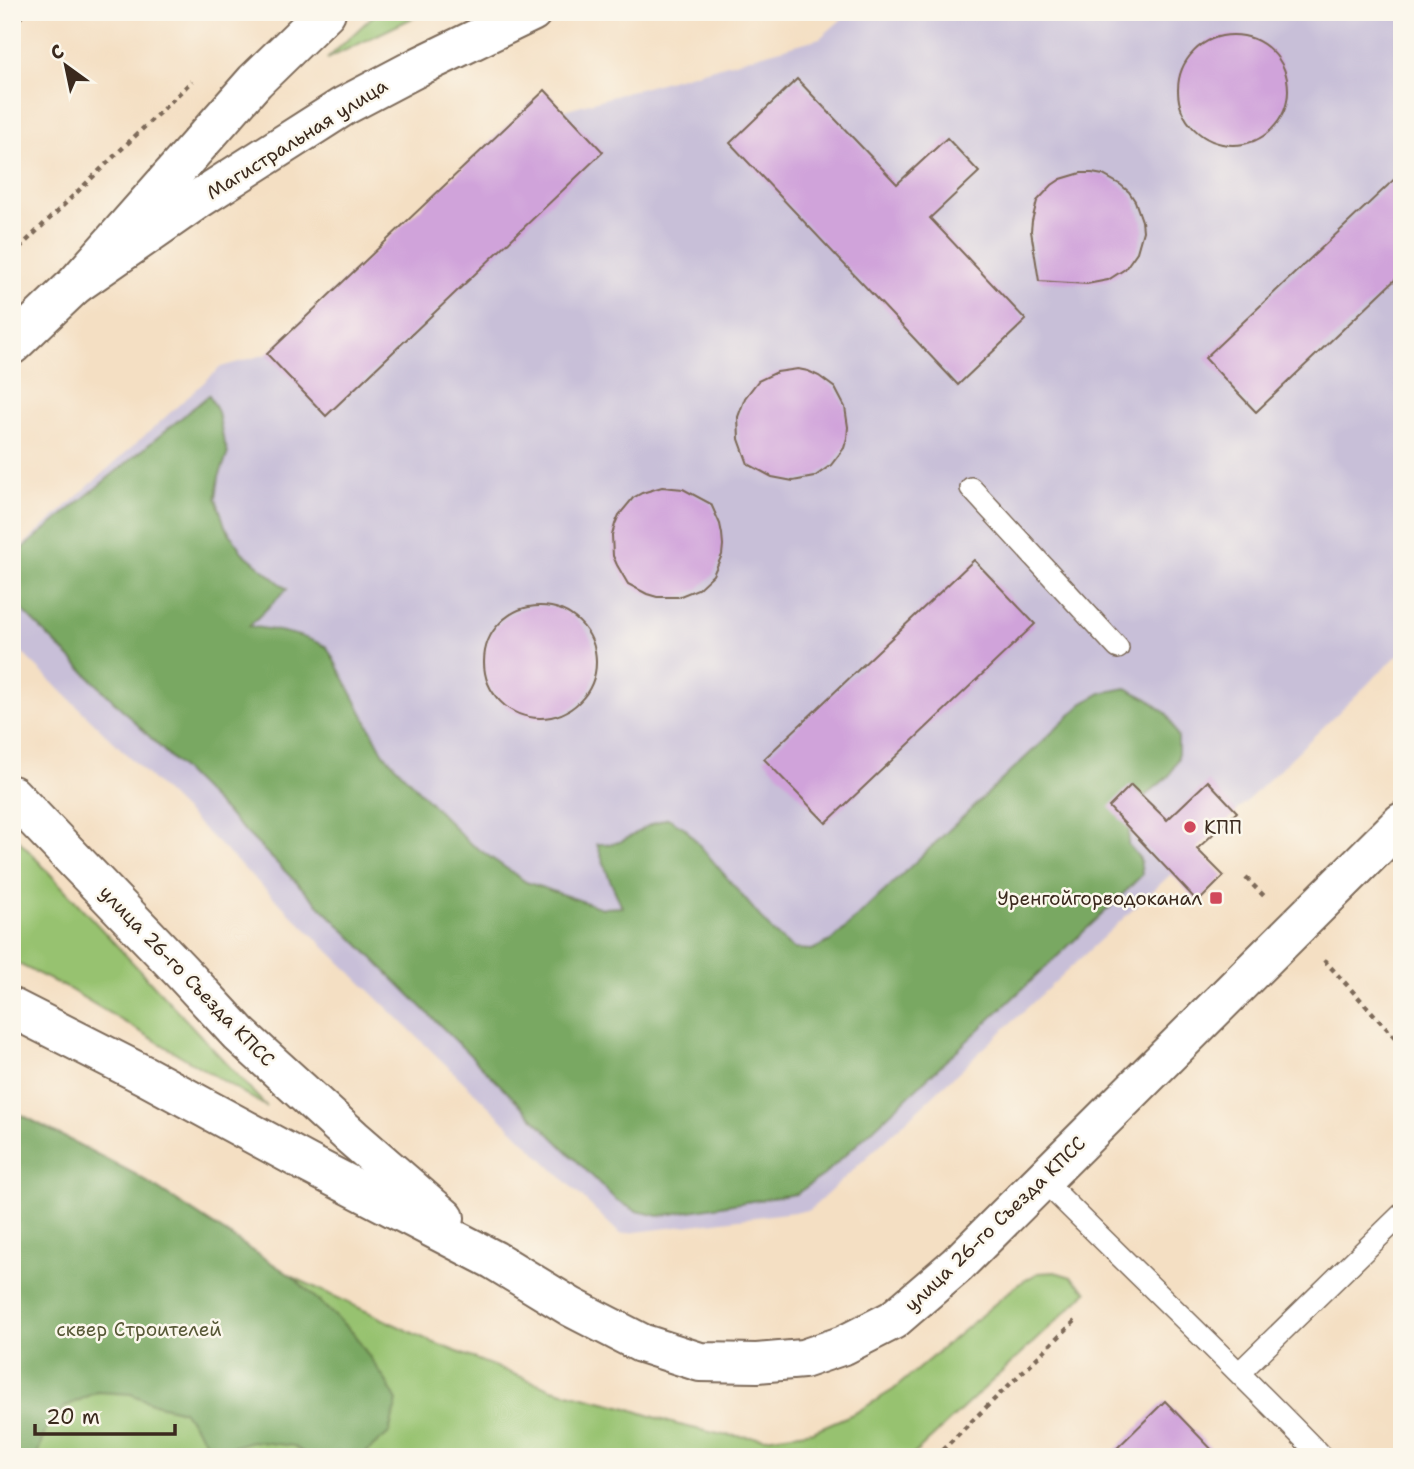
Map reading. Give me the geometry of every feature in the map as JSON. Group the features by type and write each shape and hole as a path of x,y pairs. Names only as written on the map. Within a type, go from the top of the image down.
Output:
{"main road":[{"name":"Магистральная улица","path":"12,345 75,285 255,81 326,12"},
{"name":"Магистральная улица","path":"75,285 197,201 344,106 532,12"},
{"name":"улица 26-го Съезда КПСС","path":"12,795 239,1034 353,1138 494,1260"},
{"name":"улица 26-го Съезда КПСС","path":"12,1008 494,1260 572,1307 641,1342 701,1362 757,1363 803,1359 844,1345 893,1320 957,1265 1402,822"}],"lane":[{"path":"971,488 1118,648"},
{"path":"1043,1180 1322,1457"},
{"path":"1240,1373 1402,1214"}],"path":[{"path":"12,255 193,80"},
{"path":"935,1457 1077,1319"},
{"path":"99,1457 113,1451 133,1451 154,1457"}],"shaded area":[{"path":"850,12 1402,12 1402,651 1171,874 810,1210 620,1234 12,643 12,555 221,367 267,354 545,90 564,110 820,38"}],"green space":[{"path":"377,12 425,12 327,59"},
{"path":"209,395 218,412 228,453 219,477 216,498 225,526 242,552 287,589 249,626 298,636 327,647 384,754 467,841 526,882 602,908 622,907 597,844 618,842 668,818 685,828 772,931 793,949 812,950 833,940 1082,704 1101,693 1126,688 1148,699 1167,714 1178,737 1178,759 1169,776 1145,796 1130,817 1128,844 1140,859 1142,875 824,1175 796,1194 659,1216 637,1211 617,1201 12,600 12,557"},
{"path":"12,833 267,1107 67,988 12,961"},
{"name":"cквер Cтроителей","path":"12,1110 135,1174 293,1277 432,1342 552,1389 723,1435 765,1438 813,1431 855,1413 893,1390 1017,1285 1038,1273 1055,1272 1071,1277 1087,1292 911,1457 12,1457"},
{"path":"12,1110 135,1174 293,1277 353,1333 386,1381 397,1401 389,1433 361,1457 309,1457 294,1446 252,1441 214,1452 183,1411 154,1404 131,1394 97,1392 64,1407 46,1429 37,1455 12,1457"}],"building":[{"path":"1233,35 1254,39 1272,51 1284,69 1288,90 1284,111 1272,129 1254,141 1233,145 1212,141 1194,129 1182,111 1178,90 1182,69 1194,51 1212,39"},
{"path":"797,79 897,184 947,138 979,172 930,218 1026,320 958,385 730,143"},
{"path":"545,90 603,152 326,416 267,354"},
{"path":"1402,172 1402,273 1256,412 1205,358"},
{"path":"1081,173 1103,175 1129,192 1142,221 1143,231 1137,252 1125,269 1108,280 1087,284 1039,281 1031,231 1037,201 1061,179"},
{"path":"798,369 819,376 835,388 845,407 848,427 844,448 831,465 814,477 793,481 772,477 748,464 739,439 738,417 745,398 758,381 777,372"},
{"path":"662,487 683,489 711,504 722,534 722,555 713,575 698,589 678,597 657,597 628,584 613,556 612,535 619,515 633,498"},
{"path":"974,560 1035,624 826,823 764,759"},
{"path":"540,606 561,611 579,623 591,641 596,662 591,683 579,701 561,713 540,718 519,713 501,701 489,683 484,662 489,641 501,623 519,611"},
{"path":"1208,781 1237,812 1197,849 1224,876 1198,902 1109,807 1131,785 1167,820"},
{"path":"1165,1401 1219,1457 1108,1457"}],"railway":[{"path":"12,23 23,12"}],"place":[{"name":"КПП","path":"1190,827"},
{"name":"Уренгойгорводоканал","path":"1216,898"}]}
